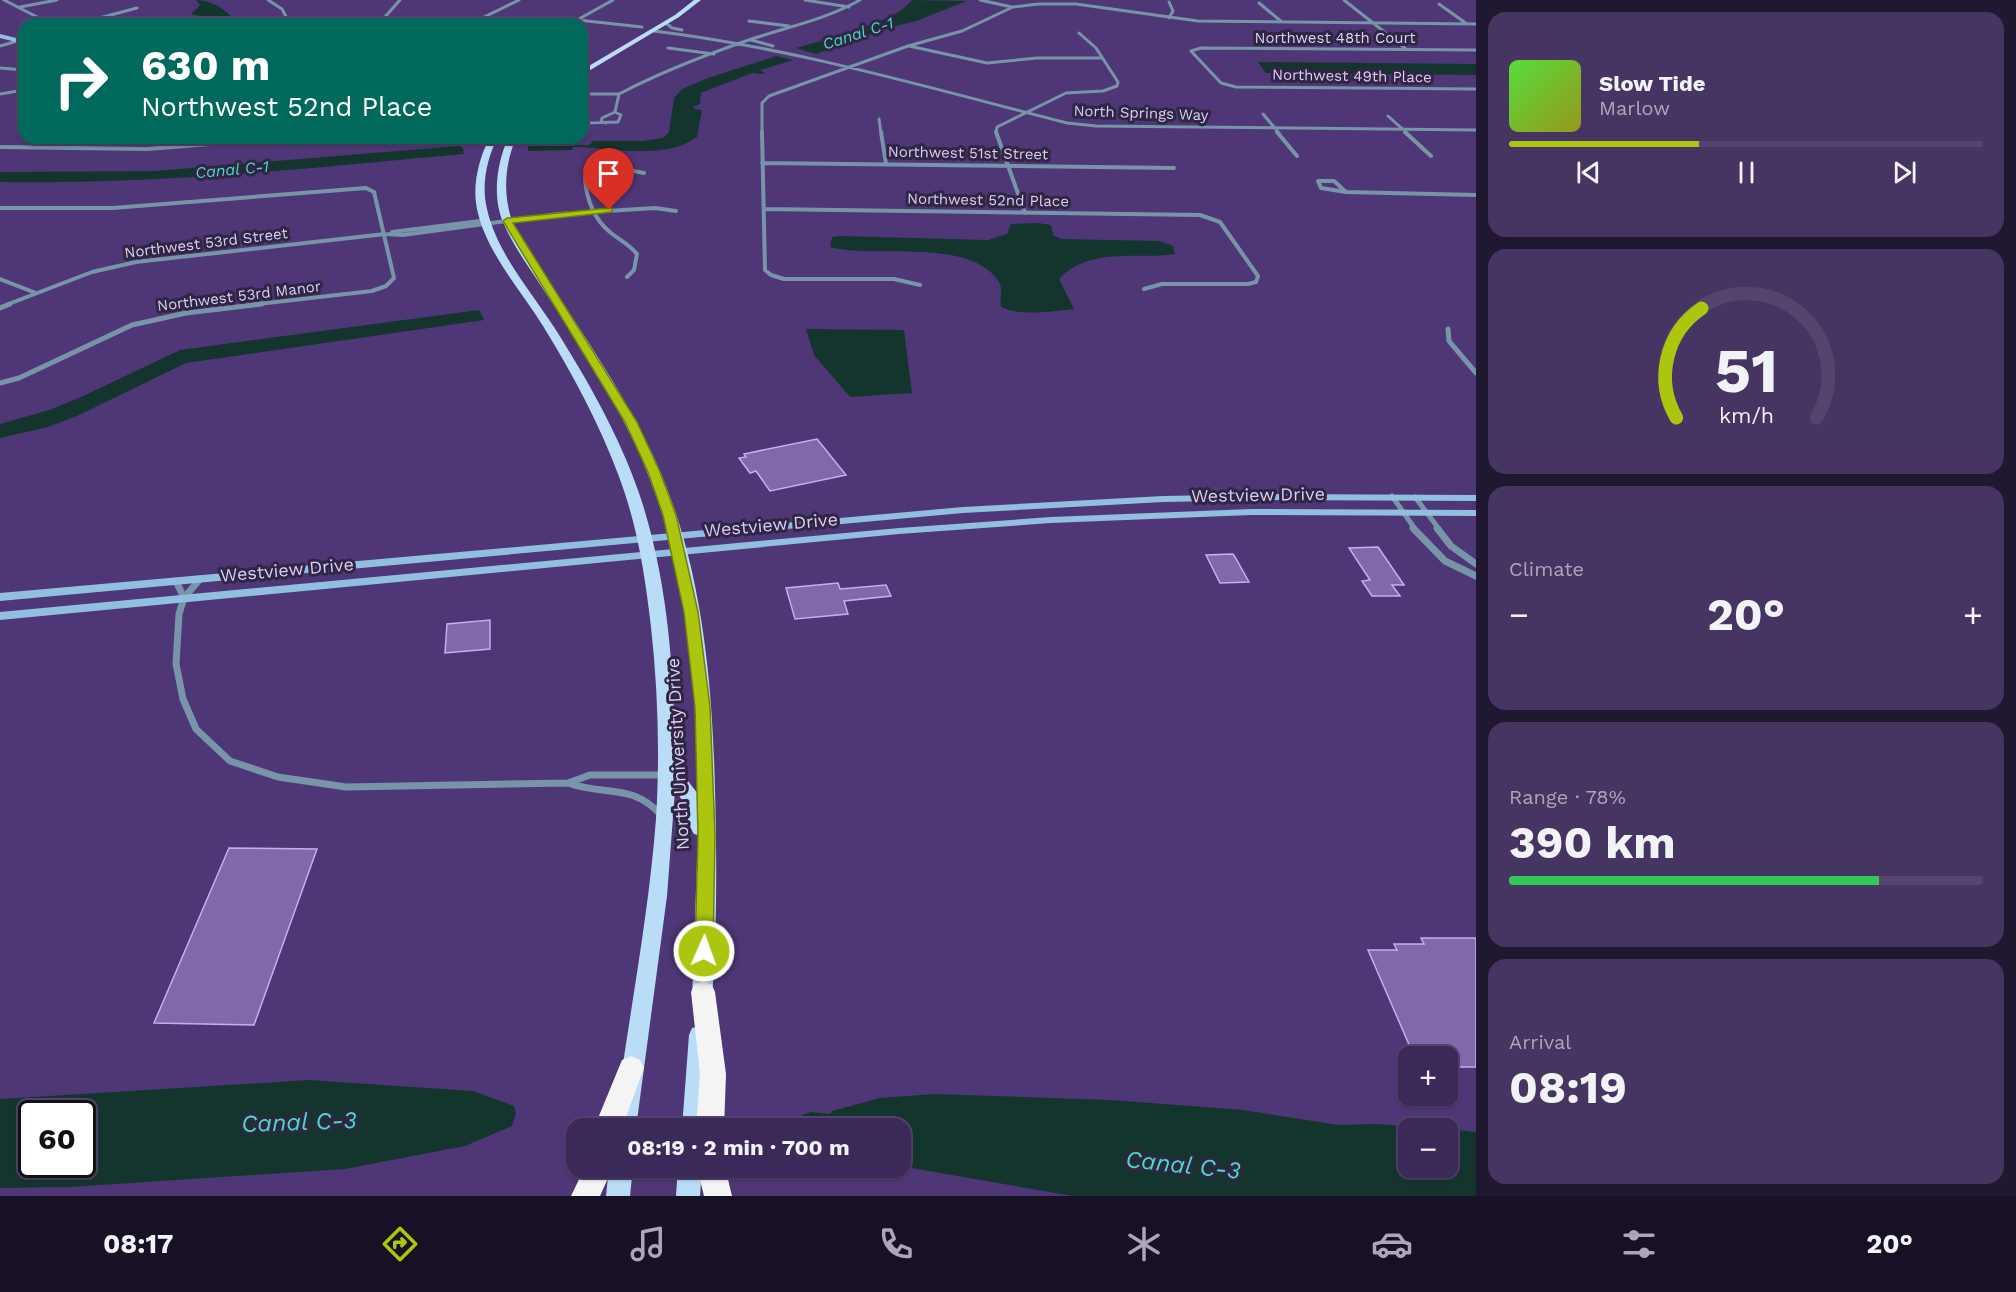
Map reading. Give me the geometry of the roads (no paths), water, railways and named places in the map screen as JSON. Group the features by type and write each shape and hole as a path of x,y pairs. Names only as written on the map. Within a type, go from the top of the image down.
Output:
{"highway":[{"path":"703,992 713,1074 711,1118"},
{"path":"612,1118 631,1068"},
{"path":"585,1196 594,1178"},
{"path":"714,1178 718,1196"}],"main road":[{"path":"588,69 654,31 698,0"},
{"path":"588,59 672,9"},
{"path":"654,31 652,27 656,20"},
{"path":"636,41 635,38 645,32 642,27"},
{"name":"North University Drive","path":"491,144 484,160 479,189 486,223 554,335 625,473 653,576 666,699 665,820 657,900 631,1068 626,1118"},
{"name":"North University Drive","path":"509,144 504,156 500,186 507,221 631,422 654,472 677,543 691,612 702,707 707,858 703,992 694,1118"},
{"path":"554,335 575,345 584,346"},
{"path":"667,775 686,788 694,800 707,858"},
{"path":"618,1196 620,1178"},
{"path":"688,1196 689,1178"}],"street":[{"path":"4,0 41,18"},
{"path":"20,7 57,0"},
{"path":"268,0 281,7 288,18"},
{"path":"384,18 400,0"},
{"path":"482,18 519,0"},
{"path":"582,18 613,0"},
{"path":"805,0 850,7"},
{"path":"588,94 619,94 662,71 850,7 860,0"},
{"path":"980,0 1013,7"},
{"path":"1344,0 1406,49"},
{"path":"920,285 894,279 784,279 771,275 765,270 762,104 769,96 908,45 962,31 1013,7 1038,4 1075,2 1207,22 1476,24"},
{"path":"1169,2 1173,11 1169,18"},
{"path":"1259,3 1282,23"},
{"path":"1439,4 1468,24"},
{"path":"100,18 137,8"},
{"path":"588,21 642,27"},
{"path":"750,21 792,26"},
{"path":"666,23 675,29 726,36"},
{"name":"North Springs Way","path":"654,31 742,42 778,50 1067,123 1096,126 1476,130"},
{"path":"1025,213 996,133 997,127 1066,93 1102,91 1117,86 1118,82 1087,38 1079,33"},
{"path":"0,36 18,41"},
{"name":"North Springs Way","path":"734,37 778,50"},
{"path":"0,42 9,44"},
{"path":"0,46 18,43"},
{"path":"908,45 987,63 1036,58 1101,58"},
{"path":"668,48 715,54"},
{"name":"Northwest 48th Court","path":"1227,85 1221,82 1191,51 1193,49 1476,50"},
{"path":"0,68 18,70"},
{"name":"Northwest 49th Place","path":"1227,85 1476,89"},
{"path":"0,94 18,91"},
{"path":"615,112 619,94"},
{"path":"606,123 601,122 602,118 615,112"},
{"path":"588,123 618,122 621,115 615,112"},
{"path":"1263,114 1297,156"},
{"path":"1388,116 1431,156"},
{"path":"879,119 886,164"},
{"path":"55,148 60,144"},
{"path":"0,147 147,148 192,144"},
{"name":"Northwest 51st Street","path":"762,163 1174,168"},
{"path":"627,278 634,270 637,254 625,241 604,228 585,185 585,178 588,174 598,171 644,173"},
{"path":"1346,192 1334,181 1318,181 1321,188 1346,192 1476,195"},
{"path":"0,208 113,208 366,188 374,192 386,234"},
{"path":"109,215 113,208"},
{"path":"507,221 595,211 655,208 676,211"},
{"name":"Northwest 52nd Place","path":"764,209 1200,215 1220,222 1258,276 1256,282 1248,284 1162,284 1144,289"},
{"name":"Northwest 53rd Street","path":"386,234 402,229 507,221"},
{"name":"Northwest 53rd Street","path":"0,308 92,272 136,262 386,234 403,235 486,223"},
{"path":"430,226 433,231"},
{"name":"Northwest 53rd Manor","path":"0,383 19,378 132,325 153,319 372,291 386,286 394,278 386,234"},
{"path":"0,279 37,293"},
{"path":"1448,329 1449,341 1476,373"},
{"path":"1392,496 1402,512 1438,555 1454,567 1476,576"},
{"name":"Westview Drive","path":"0,616 184,598 677,543 881,516 1163,499 1392,496 1476,498"},
{"path":"1415,497 1451,546 1476,564"},
{"name":"Westview Drive","path":"0,597 200,579 677,543 1051,520 1251,512 1476,513"},
{"path":"200,579 184,598 179,614 176,664 183,699 196,729 230,760 278,777 346,787 568,783 590,775 667,775"},
{"path":"176,581 184,598"},
{"path":"568,783 589,790 613,790 634,794 646,799 665,820"}],"water":[{"path":"196,0 219,7 232,18 208,18 191,14 200,5"},
{"name":"Canal C-1","path":"912,0 967,1 916,21 884,29 816,54 796,48 876,23 904,8"},
{"path":"776,56 793,60 760,70 765,73 763,74 752,73 701,93 700,104 693,107 702,110 697,137 684,144 653,151 573,147 572,150 528,151 528,145 533,144 589,145 593,141 643,141 663,138 669,132 674,98 682,89"},
{"path":"1258,62 1476,64 1476,75 1266,73"},
{"name":"Canal C-1","path":"459,146 463,148 464,154 290,170 116,181 0,182 0,172 155,171"},
{"path":"1011,224 1051,225 1053,235 1061,239 1160,241 1173,246 1175,254 1114,256 1085,262 1071,269 1059,279 1074,309 1028,313 1001,307 1001,287 998,280 983,267 965,258 919,252 849,250 830,247 832,237 839,236 988,240 1007,234"},
{"path":"479,310 484,320 186,363 77,416 48,427 0,438 0,424 49,410 79,398 180,350"},
{"path":"806,329 904,330 912,393 850,397 814,355"},
{"name":"Canal C-3","path":"309,1080 473,1091 514,1106 516,1113 512,1126 465,1146 345,1169 70,1187 0,1188 0,1099"},
{"name":"Canal C-3","path":"935,1094 1111,1100 1243,1110 1339,1125 1398,1126 1398,1178 1458,1178 1458,1130 1476,1132 1476,1196 1072,1196 911,1168 911,1118 828,1118 832,1111 880,1098"}]}
